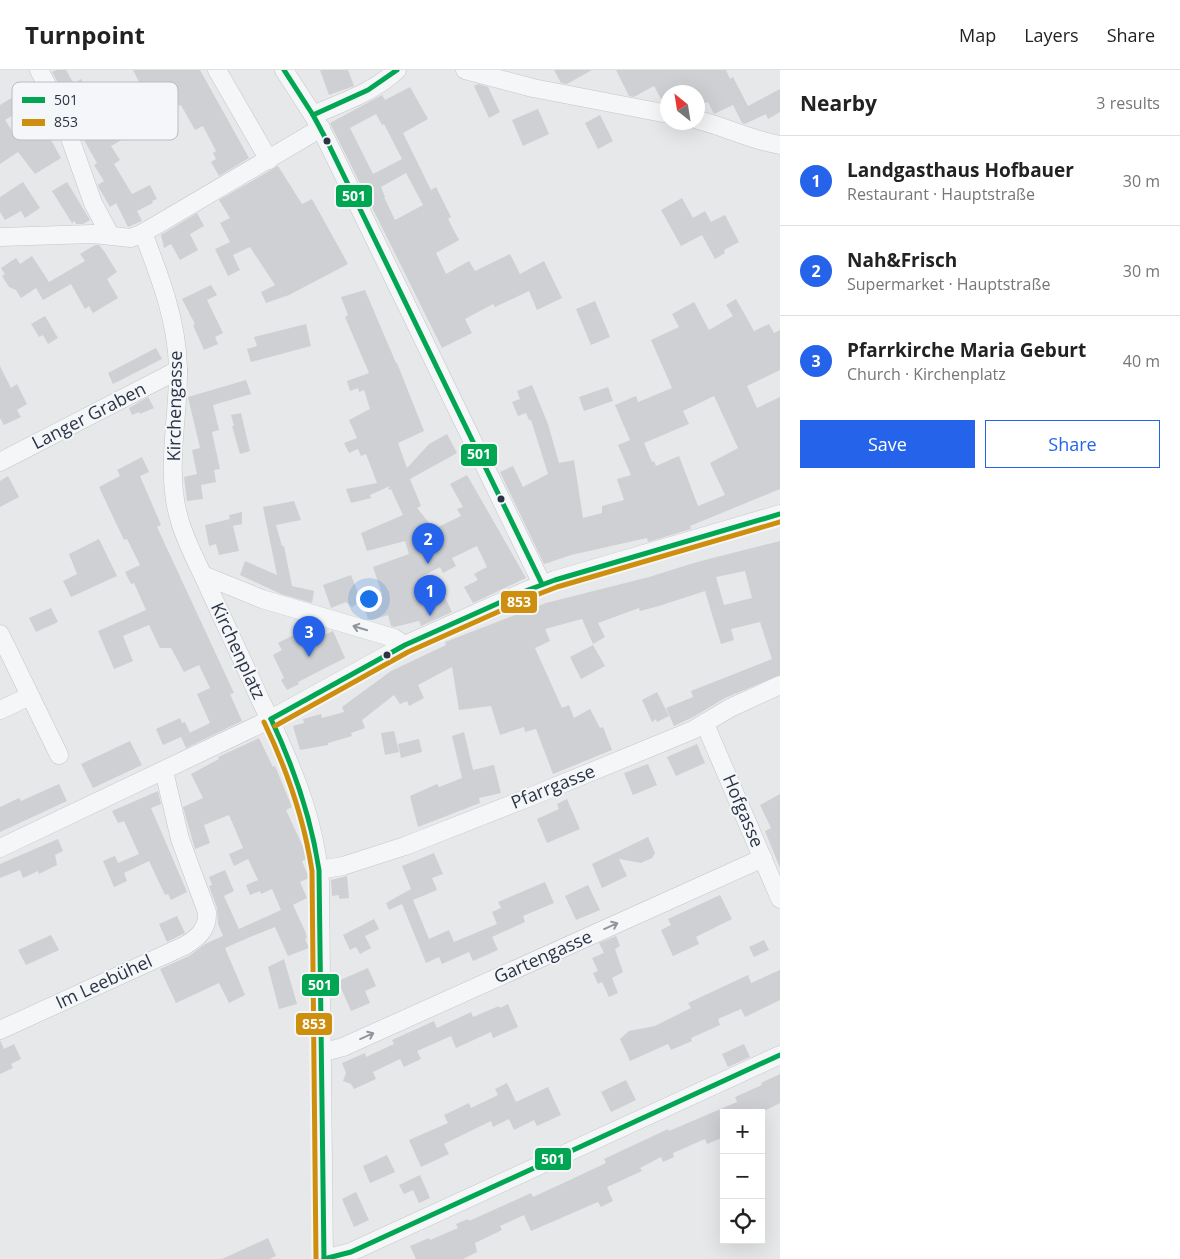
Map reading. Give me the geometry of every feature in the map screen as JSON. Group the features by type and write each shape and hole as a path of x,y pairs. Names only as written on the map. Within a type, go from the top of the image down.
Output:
{"street":[{"path":"40,70 46,82"},
{"path":"217,70 269,160"},
{"path":"284,70 317,122 542,584"},
{"path":"0,237 82,234 131,238 269,160 317,122 383,82 397,70"},
{"path":"465,70 533,88 660,112"},
{"path":"705,122 751,139 780,145"},
{"path":"71,140 93,203 110,235"},
{"name":"Kirchengasse","path":"142,233 168,303 174,330 178,370 174,455 175,503 184,534 203,575"},
{"name":"Langer Graben","path":"0,462 178,370"},
{"path":"405,645 542,584 780,514"},
{"name":"Kirchenplatz","path":"203,575 255,597 394,638 405,645 271,719 203,575"},
{"path":"0,634 59,755"},
{"name":"Pfarrgasse","path":"319,870 343,866 405,846 530,797 705,724 730,708 780,686"},
{"path":"0,710 30,696"},
{"path":"0,848 271,719 304,799 314,839 319,870 324,1259 347,1254 780,1055"},
{"name":"Hofgasse","path":"705,724 780,900"},
{"name":"Im Leebühel","path":"0,1030 184,946 193,941 204,930 206,912 180,839 164,771"},
{"name":"Gartengasse","path":"321,1053 343,1047 763,858"}],"building":[{"path":"66,70 73,82 57,82 52,72"},
{"path":"133,70 200,70 249,158 219,176 211,162 216,159 213,153 216,151 203,126 195,130 181,105 179,106 178,82 139,82"},
{"path":"320,70 348,70 354,86 329,95"},
{"path":"554,70 592,70 567,84 561,83"},
{"path":"616,70 726,70 730,79 733,77 748,106 780,89 780,112 768,119 766,114 745,124 742,123 733,105 714,114 708,102 705,103 705,85 660,85 660,97 654,86 634,97 629,96"},
{"path":"478,84 488,87 500,112 489,118 474,86"},
{"path":"410,87 428,119 403,133 431,190 436,187 451,217 448,219 459,240 436,253 446,274 469,261 475,271 510,254 520,274 544,261 562,298 537,310 529,291 495,307 493,304 465,319 472,333 442,348 330,123 382,95 385,100","holes":["376,114 382,125 384,124 402,159 373,174 350,128","406,173 423,205 395,220 381,187"]},
{"path":"12,98 12,116 5,120 12,131 12,140 51,140 61,158 35,174 18,152 0,164 0,105"},
{"path":"538,109 549,134 523,146 512,120"},
{"path":"600,115 613,141 598,149 585,123"},
{"path":"84,140 122,140 111,146 120,160 114,164 132,194 150,185 157,199 137,211 142,221 128,227 116,203 110,207 98,185 104,181 94,165 97,163"},
{"path":"278,166 302,204 312,199 348,264 289,295 266,303 261,292 275,285 250,247 233,255 240,270 228,276 215,249 230,242 220,223 230,218 219,200"},
{"path":"23,182 40,208 25,218 21,211 5,220 0,212 0,197"},
{"path":"67,182 90,220 83,224 76,224 75,221 72,223 52,191"},
{"path":"682,198 693,218 705,211 711,222 725,215 739,242 724,250 725,253 715,259 702,235 681,246 661,210"},
{"path":"197,213 204,226 190,234 198,250 180,260 171,244 164,248 161,235"},
{"path":"95,245 99,245 104,251 117,272 107,279 118,298 93,313 89,306 85,309 71,284 43,300 36,288 21,298 16,290 9,287 2,276 5,274 1,268 16,258 20,264 32,256 49,282 85,261 80,254"},
{"path":"211,285 217,295 207,300 223,333 215,337 218,344 204,350 193,325 195,324 182,299"},
{"path":"365,290 424,431 398,443 407,468 429,444 447,434 457,453 410,479 421,506 417,508 434,529 461,516 457,509 463,507 450,484 467,475 526,578 473,603 464,587 478,580 474,574 487,567 477,546 452,558 456,566 443,573 440,567 421,577 432,601 444,595 452,612 421,626 419,621 394,627 391,626 388,615 372,620 368,619 362,601 382,594 373,567 409,554 405,541 367,551 361,533 403,515 391,489 388,489 390,486 370,495 371,498 351,503 346,489 377,483 366,454 361,456 358,449 349,453 344,443 357,438 349,420 370,409 364,390 359,392 358,388 350,391 347,381 369,373 345,317 348,315 341,297"},
{"path":"736,299 754,331 769,324 774,333 780,330 780,370 747,386 757,408 780,397 780,489 690,526 691,529 648,542 647,538 571,555 544,564 500,472 513,466 523,487 548,474 531,420 529,420 526,413 518,416 512,402 520,399 517,391 532,385 548,424 559,463 574,460 583,518 602,513 602,506 624,500 617,479 631,475 618,445 630,440 615,405 636,396 638,402 672,388 651,340 679,327 672,314 694,302 709,330 733,316 726,305","holes":["714,396 738,448 710,463 725,495 698,506 679,456 656,466 654,461 652,462 644,443 689,424 683,411"]},
{"path":"595,301 610,337 591,345 576,309"},
{"path":"45,316 58,338 48,344 43,335 39,337 31,324"},
{"path":"306,324 311,346 251,362 247,349 257,346 254,337"},
{"path":"156,348 162,359 113,384 108,373"},
{"path":"0,366 11,388 17,384 27,404 17,410 21,417 4,425 0,418"},
{"path":"246,380 251,394 213,405 219,430 212,432 220,469 214,470 216,482 201,485 203,499 187,501 184,477 197,474 192,450 200,448 188,397"},
{"path":"608,387 613,401 584,411 579,397"},
{"path":"148,397 154,408 132,415 129,408"},
{"path":"241,413 250,451 240,454 231,415"},
{"path":"142,457 149,472 140,476 161,525 157,527 234,693 230,694 242,721 186,748 181,737 210,723 197,694 210,688 199,665 184,672 171,648 160,648 149,625 123,636 133,661 114,669 98,631 146,610 134,583 131,584 125,572 140,565 127,539 124,540 99,487 120,476 117,470"},
{"path":"8,476 19,497 0,507 0,481"},
{"path":"294,501 301,520 276,525 282,546 284,546 292,586 314,591 312,603 281,594 240,575 245,561 277,575 263,507"},
{"path":"242,512 242,524 233,526 239,551 219,555 216,544 209,546 205,525 230,519 229,515"},
{"path":"99,539 117,576 71,597 63,581 77,574 69,554"},
{"path":"780,541 780,675 725,698 674,726 666,708 693,697 691,691 772,659 760,622 731,629 734,640 721,644 705,591 640,611 639,608 598,623 605,637 593,644 582,619 545,629 550,641 535,648 562,708 569,705 574,718 590,709 600,728 603,727 612,750 553,774 536,729 525,732 524,727 500,735 491,706 459,710 452,667 418,685 424,698 409,706 407,701 400,704 394,695 362,720 365,728 351,733 352,736 328,743 328,745 300,750 293,726 304,723 303,719 321,714 322,718 344,712 342,707 391,671 446,645 445,642 546,603","holes":["745,571 752,598 724,605 716,577"]},
{"path":"351,575 361,601 352,607 346,602 331,608 323,585"},
{"path":"51,608 58,622 36,632 29,618"},
{"path":"311,626 315,634 322,630 324,635 333,631 345,658 298,682 299,684 287,690 281,680 284,678 273,655 282,650 278,643"},
{"path":"593,645 605,666 581,679 570,657"},
{"path":"657,692 669,716 657,722 656,719 652,722 642,700"},
{"path":"180,718 182,723 185,722 190,733 163,745 156,729"},
{"path":"394,731 399,752 385,755 381,733"},
{"path":"464,732 473,770 494,765 501,793 479,798 480,803 418,827 410,796 437,784 439,787 462,778 452,736"},
{"path":"259,738 273,767 275,766 292,807 286,810 307,859 302,861 309,878 300,882 307,898 293,905 305,931 307,938 305,939 309,948 288,956 275,927 250,937 225,948 245,995 229,1003 219,983 176,1003 160,969 189,956 205,944 223,936 218,924 217,908 209,886 212,885 209,877 225,870 234,891 224,896 239,929 281,910 272,889 261,894 260,891 250,895 246,885 258,880 248,859 234,866 229,854 243,848 229,815 204,825 210,843 195,849 183,807 203,798 191,774 219,759 218,757"},
{"path":"419,739 422,752 401,758 398,744"},
{"path":"130,741 142,765 93,788 81,764"},
{"path":"697,744 705,763 676,776 667,757"},
{"path":"648,764 657,785 633,795 624,773"},
{"path":"59,784 67,801 0,832 0,807 19,798 21,801"},
{"path":"158,791 161,804 151,808 187,892 171,900 168,894 165,895 149,861 124,873 127,881 114,887 103,861 115,856 118,863 139,854 124,821 118,823 112,811"},
{"path":"780,794 780,868 765,831 771,828 760,805"},
{"path":"567,799 580,829 547,843 537,819 559,809 557,804"},
{"path":"648,837 655,853 652,858 641,863 619,859 627,876 602,888 592,864"},
{"path":"58,839 63,851 55,855 57,865 39,874 38,871 23,878 20,870 0,878 0,864"},
{"path":"434,853 443,874 432,878 437,890 413,900 429,939 449,930 454,942 497,924 492,912 501,908 498,902 545,882 554,903 523,916 525,922 492,937 498,950 473,961 469,952 442,964 439,957 426,963 402,904 389,910 386,903 411,889 402,866"},
{"path":"347,876 349,898 339,899 339,895 332,896 331,880"},
{"path":"588,885 600,910 576,920 565,896"},
{"path":"720,895 732,919 696,937 699,944 673,956 661,930 671,925 668,919"},
{"path":"177,916 185,933 167,942 159,924"},
{"path":"374,919 379,929 365,936 371,948 360,954 356,947 350,950 343,935"},
{"path":"51,935 59,950 26,965 18,950"},
{"path":"616,936 620,946 615,949 623,972 612,978 618,993 609,997 602,982 598,984 593,973 598,971 592,958 604,953 599,943"},
{"path":"764,940 769,950 754,957 749,947"},
{"path":"284,959 297,1004 279,1009 268,967"},
{"path":"368,968 376,986 365,991 370,1003 351,1011 338,981"},
{"path":"780,970 780,1000 745,1017 741,1009 718,1019 720,1025 691,1038 692,1041 671,1050 668,1044 630,1061 620,1039 629,1031 655,1026 691,1008 688,1003 748,975 751,983"},
{"path":"508,1004 518,1027 493,1038 491,1032 456,1048 451,1036 417,1051 421,1059 404,1067 400,1059 373,1072 376,1079 354,1089 351,1084 343,1081 346,1073 342,1063 365,1053 366,1057 394,1044 392,1040 434,1021 437,1028 471,1012 473,1017"},
{"path":"0,1040 4,1049 14,1044 21,1059 11,1064 13,1068 0,1074"},
{"path":"744,1044 750,1057 728,1067 722,1054"},
{"path":"780,1074 780,1103 765,1110 721,1109 737,1102 735,1097 762,1085 761,1083"},
{"path":"626,1080 636,1100 611,1112 601,1092"},
{"path":"507,1083 516,1102 548,1087 561,1115 537,1126 534,1120 514,1130 509,1119 493,1127 491,1121 444,1144 449,1154 421,1167 409,1140 448,1123 444,1115 469,1103 471,1108 498,1095 495,1089"},
{"path":"720,1109 720,1139 707,1144 705,1139 673,1153 674,1157 663,1162 661,1157 640,1168 642,1171 607,1187 613,1201 601,1207 598,1202 531,1231 524,1215 500,1226 502,1230 475,1243 477,1252 463,1259 416,1259 410,1246 458,1228 456,1224 468,1219 469,1221 531,1193 533,1197 606,1163 604,1159 668,1129 669,1131"},
{"path":"387,1155 395,1172 370,1183 363,1166"},
{"path":"420,1175 430,1198 419,1203 413,1190 404,1194 399,1185"},
{"path":"356,1192 369,1220 354,1227 342,1199"},
{"path":"268,1238 276,1256 269,1259 222,1259"}],"transit line":[{"name":"501","path":"284,70 327,141 542,584"},
{"name":"501","path":"313,115 368,90 397,70"},
{"name":"501","path":"271,719 405,645 528,590 555,580 780,514"},
{"name":"853","path":"275,726 408,652 531,597 557,587 780,522"},
{"name":"501","path":"271,719 301,793 316,850 319,870 324,1259"},
{"name":"853","path":"264,722 294,795 309,851 312,871 316,1259"},
{"name":"501","path":"324,1259 351,1252 780,1055"}],"place":[{"name":"Nah&Frisch","path":"428,564"},
{"name":"Landgasthaus Hofbauer","path":"430,616"},
{"name":"Pfarrkirche Maria Geburt","path":"309,657"}]}
